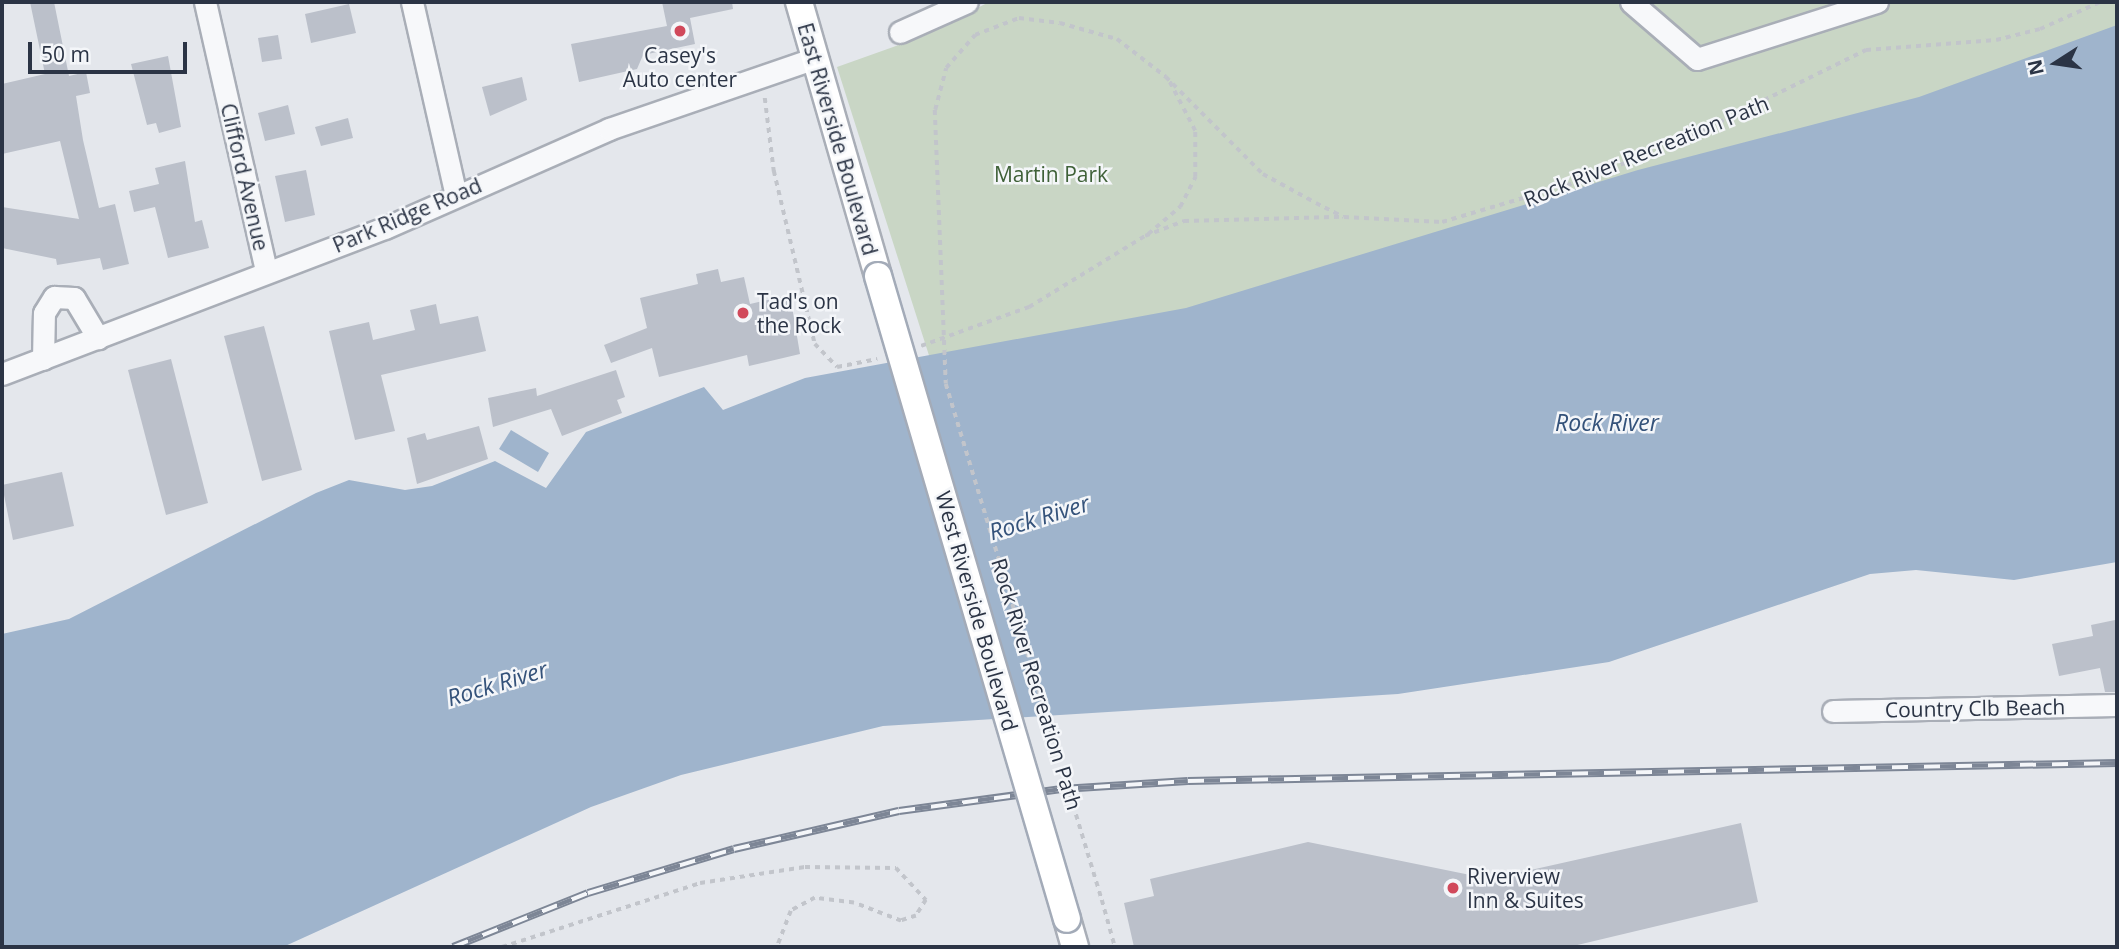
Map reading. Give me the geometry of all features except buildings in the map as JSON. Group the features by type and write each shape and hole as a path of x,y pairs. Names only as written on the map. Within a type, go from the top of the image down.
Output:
{"main road":[{"name":"East Riverside Boulevard","path":"799,2 812,59 878,276"},
{"name":"West Riverside Boulevard","path":"878,276 1075,947"}],"street":[{"name":"Clifford Avenue","path":"205,2 266,271"},
{"path":"412,2 456,195"},
{"path":"900,32 967,2"},
{"path":"1631,2 1697,59 1877,2"},
{"name":"Park Ridge Road","path":"2,374 456,195 609,129 812,59"},
{"path":"44,359 44,313 54,297 74,298 98,338"},
{"name":"Country Clb Beach","path":"1833,711 2117,705"}],"path":[{"name":"Rock River Recreation Path","path":"1115,947 946,384 935,110 946,68 975,35 1019,18 1117,40 1166,76 1263,174 1345,217 1442,222 1515,203 1683,140 1866,50 1996,40 2040,29 2100,2"},
{"path":"915,348 1029,307 1145,236 1180,207 1195,177 1195,131 1166,76"},
{"path":"762,77 774,171 815,344 837,367 890,355"},
{"path":"1145,236 1184,221 1230,216 1345,217"},
{"path":"502,947 700,883 805,867 896,868 926,900 916,916 901,921 854,903 815,898 791,911 777,947"}],"green space":[{"name":"Martin Park","path":"989,2 2117,2 2117,33 1932,100 1344,274 933,368 837,67 924,36"}],"water":[{"name":"Rock River","path":"2117,25 2117,562 2014,580 1916,570 1870,574 1609,662 1398,694 883,726 681,775 591,807 283,947 2,947 2,634 69,619 316,493 349,480 405,490 432,486 495,461 546,488 586,432 704,387 723,410 805,378 1186,308 1638,170 1919,97"},
{"path":"511,430 549,453 538,472 499,449"}],"railway":[{"path":"453,947 588,893 734,849 899,811 1062,789 1188,781 2117,763"}],"place":[{"name":"Casey's Auto center","path":"680,31"},
{"name":"Tad's on the Rock","path":"743,313"},
{"name":"Riverview Inn & Suites","path":"1453,888"}]}
